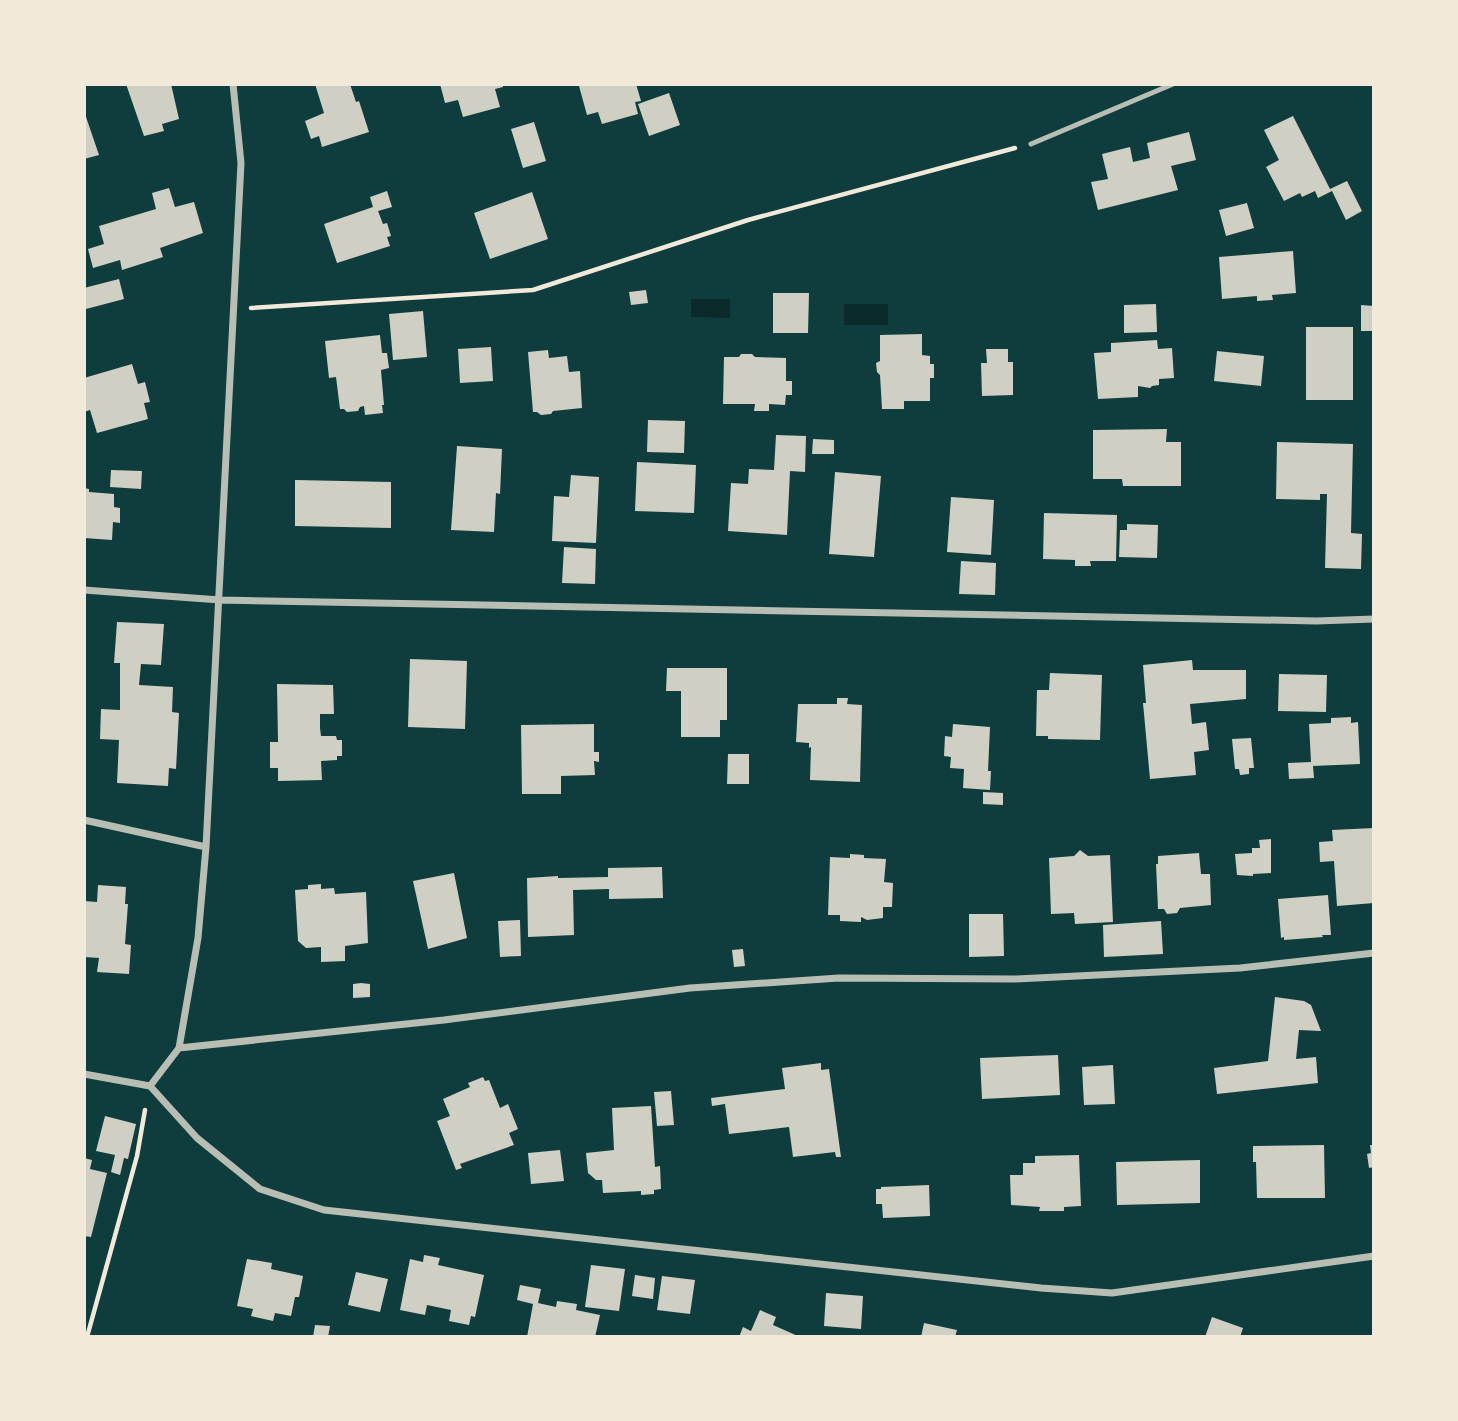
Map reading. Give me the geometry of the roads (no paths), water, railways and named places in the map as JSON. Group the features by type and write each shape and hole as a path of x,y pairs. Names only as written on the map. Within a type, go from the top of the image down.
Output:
{"street":[{"path":"150,1086 179,1048 198,938 206,847 242,163 233,84"},
{"path":"84,590 220,600 898,614 1374,620"},
{"path":"84,820 206,847"},
{"path":"179,1048 444,1020 690,988 839,978 1014,979 1187,971 1374,953"},
{"path":"84,1074 150,1086 197,1138 260,1189 324,1210 1041,1288 1112,1293 1374,1256"}],"lane":[{"path":"1031,144 1173,84"}],"water":[{"path":"691,299 730,299 730,318 691,317"},
{"path":"844,304 888,304 888,325 844,325"}]}
